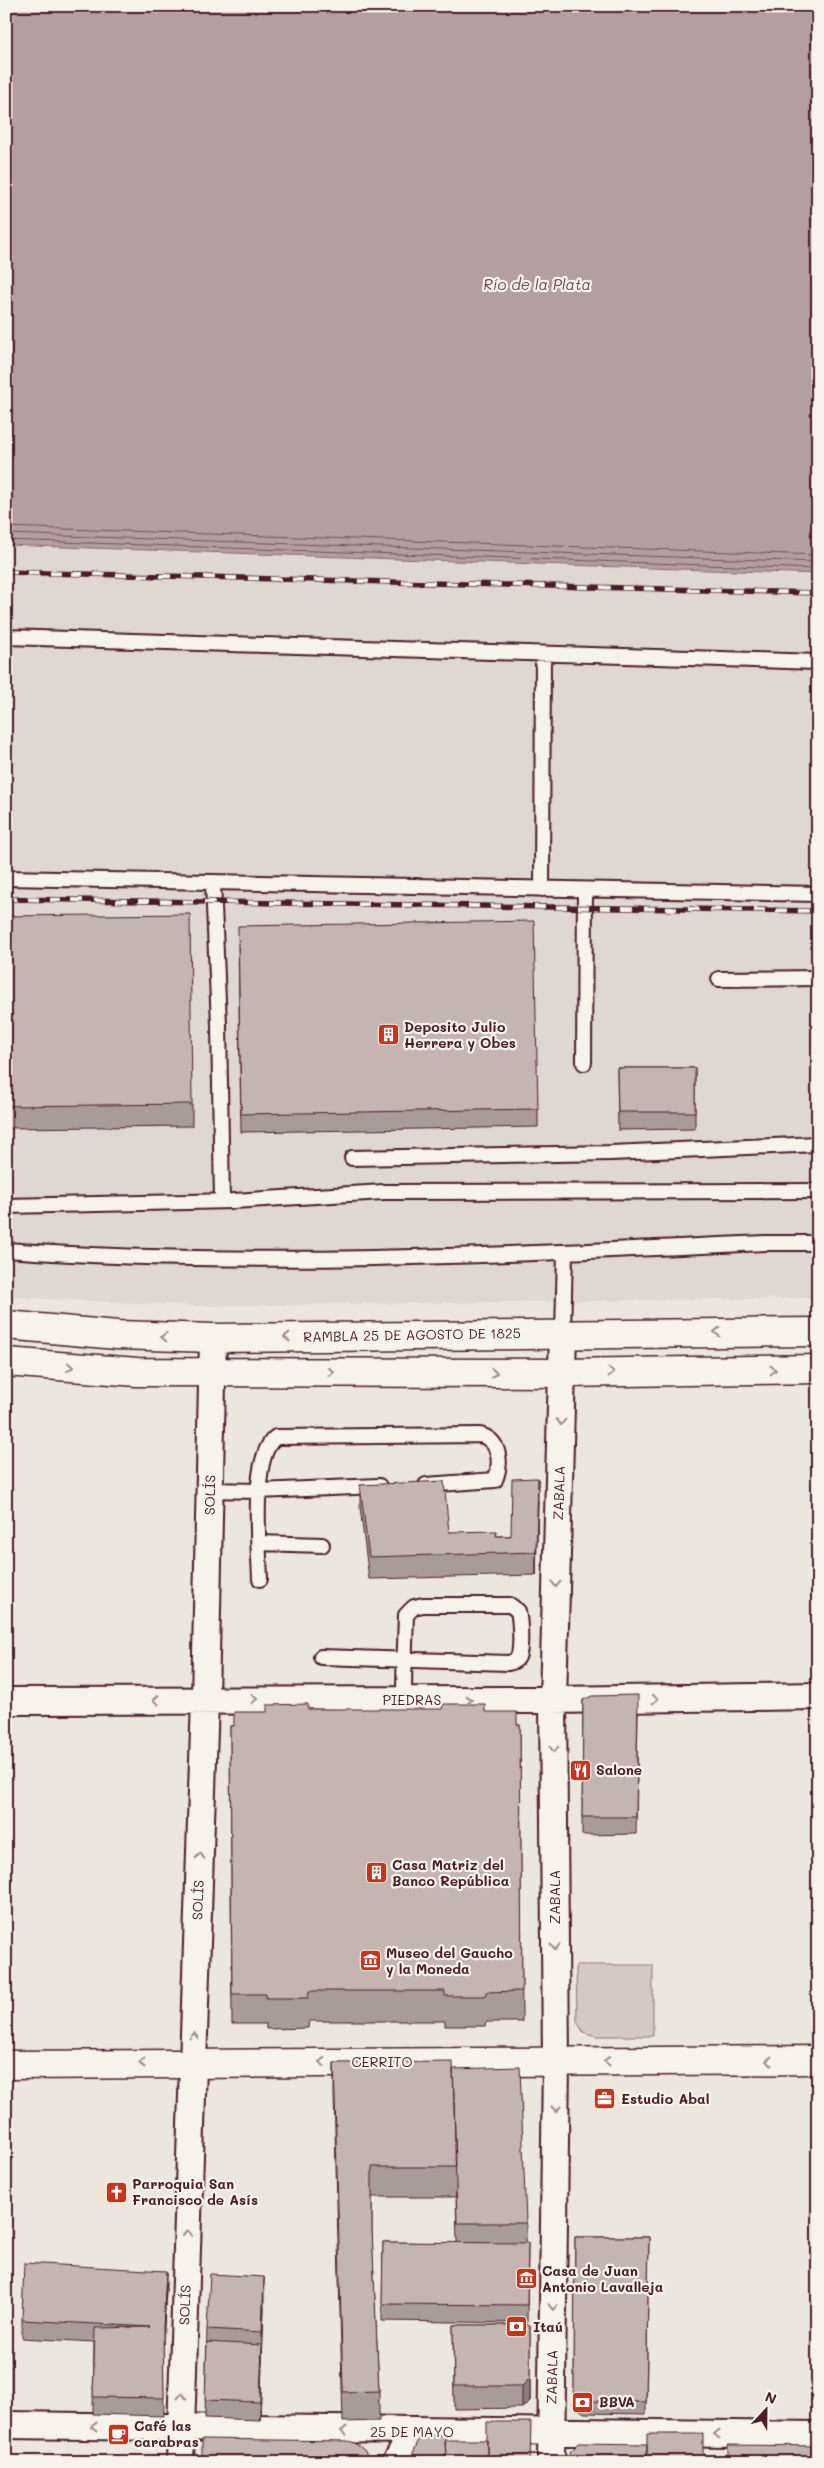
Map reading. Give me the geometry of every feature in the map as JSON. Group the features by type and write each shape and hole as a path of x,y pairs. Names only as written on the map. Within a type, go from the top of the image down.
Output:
{"main road":[{"name":"RAMBLA 25 DE AGOSTO DE 1825","path":"6,1325 117,1335 213,1338 563,1333 818,1332"},
{"path":"11,1365 137,1372 562,1373 818,1370"},
{"name":"CERRITO","path":"6,2064 818,2060"}],"street":[{"name":"ZABALA","path":"551,2462 556,2062 553,1700 563,1333"},
{"name":"SOLÍS","path":"180,2462 205,1699 213,1338"},
{"name":"PIEDRAS","path":"6,1701 205,1699 553,1700 818,1696"},
{"name":"25 DE MAYO","path":"6,2425 412,2432 818,2435"},
{"path":"396,2462 412,2432"}],"lane":[{"path":"6,637 818,662"},
{"path":"542,888 543,654"},
{"path":"6,878 818,894"},
{"path":"212,882 219,1025 222,1201"},
{"path":"584,1063 585,890"},
{"path":"719,980 818,978"},
{"path":"352,1158 612,1153 818,1144"},
{"path":"6,1206 222,1201 384,1192 818,1191"},
{"path":"6,1250 139,1258 386,1258 764,1243 818,1244"},
{"path":"563,1333 565,1252"},
{"path":"260,1579 258,1491 265,1449 268,1442 276,1437 480,1435 490,1437 496,1445 498,1471 495,1480 416,1485"},
{"path":"210,1490 258,1491 396,1486"},
{"path":"259,1543 322,1545"},
{"path":"321,1657 405,1659 514,1662 518,1656 520,1620 518,1611 510,1606 423,1605 414,1607 406,1615 405,1659 404,1700"}],"shaded area":[{"path":"6,545 818,574 818,1298 198,1306 26,1298 6,1295"},
{"path":"576,1965 653,1965 653,2036 596,2036 583,2032 577,2021"}],"water":[{"name":"Río de la Plata","path":"6,6 818,6 818,574 6,545"}],"building":[{"path":"190,914 192,1104 6,1106 6,916"},
{"name":"Deposito Julio Herrera y Obes","path":"534,921 538,1109 241,1114 238,926"},
{"path":"617,1068 695,1068 695,1112 618,1112"},
{"path":"538,1478 536,1552 369,1557 360,1485 444,1481 449,1532 497,1531 496,1536 511,1536 512,1479"},
{"path":"638,1695 636,1817 582,1817 583,1700 592,1696"},
{"name":"Casa Matriz del Banco República","path":"308,1704 308,1709 442,1709 443,1704 485,1704 485,1712 517,1712 517,1725 520,1725 522,1991 486,1992 485,1996 445,1996 445,1991 309,1991 308,1998 266,1998 266,1994 232,1994 230,1726 234,1726 234,1712 267,1712 267,1705"},
{"path":"453,2062 456,2167 372,2167 372,2230 379,2391 343,2392 334,2063"},
{"path":"520,2067 526,2223 457,2223 453,2069"},
{"path":"6,2221 10,2221 11,2366 6,2366"},
{"path":"575,2237 649,2237 646,2402 584,2401 574,2392"},
{"path":"383,2242 528,2243 527,2305 382,2304"},
{"path":"24,2263 166,2271 163,2328 164,2398 93,2397 95,2328 150,2327 22,2320"},
{"path":"210,2274 264,2277 262,2332 207,2329"},
{"path":"453,2325 530,2325 530,2378 522,2386 454,2386"},
{"path":"207,2342 262,2345 260,2402 205,2400"},
{"path":"487,2422 531,2422 530,2462 487,2462"},
{"path":"647,2434 703,2434 703,2462 647,2462"},
{"path":"421,2435 445,2435 446,2462 409,2462"},
{"path":"202,2439 348,2441 355,2443 365,2451 369,2461 202,2462"},
{"path":"445,2440 487,2440 487,2462 446,2462"},
{"path":"579,2443 647,2444 647,2462 570,2462 570,2452"},
{"path":"728,2445 818,2446 818,2462 728,2462"}],"railway":[{"path":"6,572 818,593"},
{"path":"6,899 818,911"}],"place":[{"name":"Deposito Julio Herrera y Obes","path":"388,1035"},
{"name":"Salone","path":"580,1770"},
{"name":"Casa Matriz del Banco República","path":"376,1873"},
{"name":"Museo del Gaucho y la Moneda","path":"370,1961"},
{"name":"Estudio Abal","path":"605,2099"},
{"name":"Parroquia San Francisco de Asís","path":"116,2192"},
{"name":"Casa de Juan Antonio Lavalleja","path":"526,2279"},
{"name":"Itaú","path":"517,2327"},
{"name":"BBVA","path":"583,2402"},
{"name":"Café las carabras","path":"118,2434"}]}
